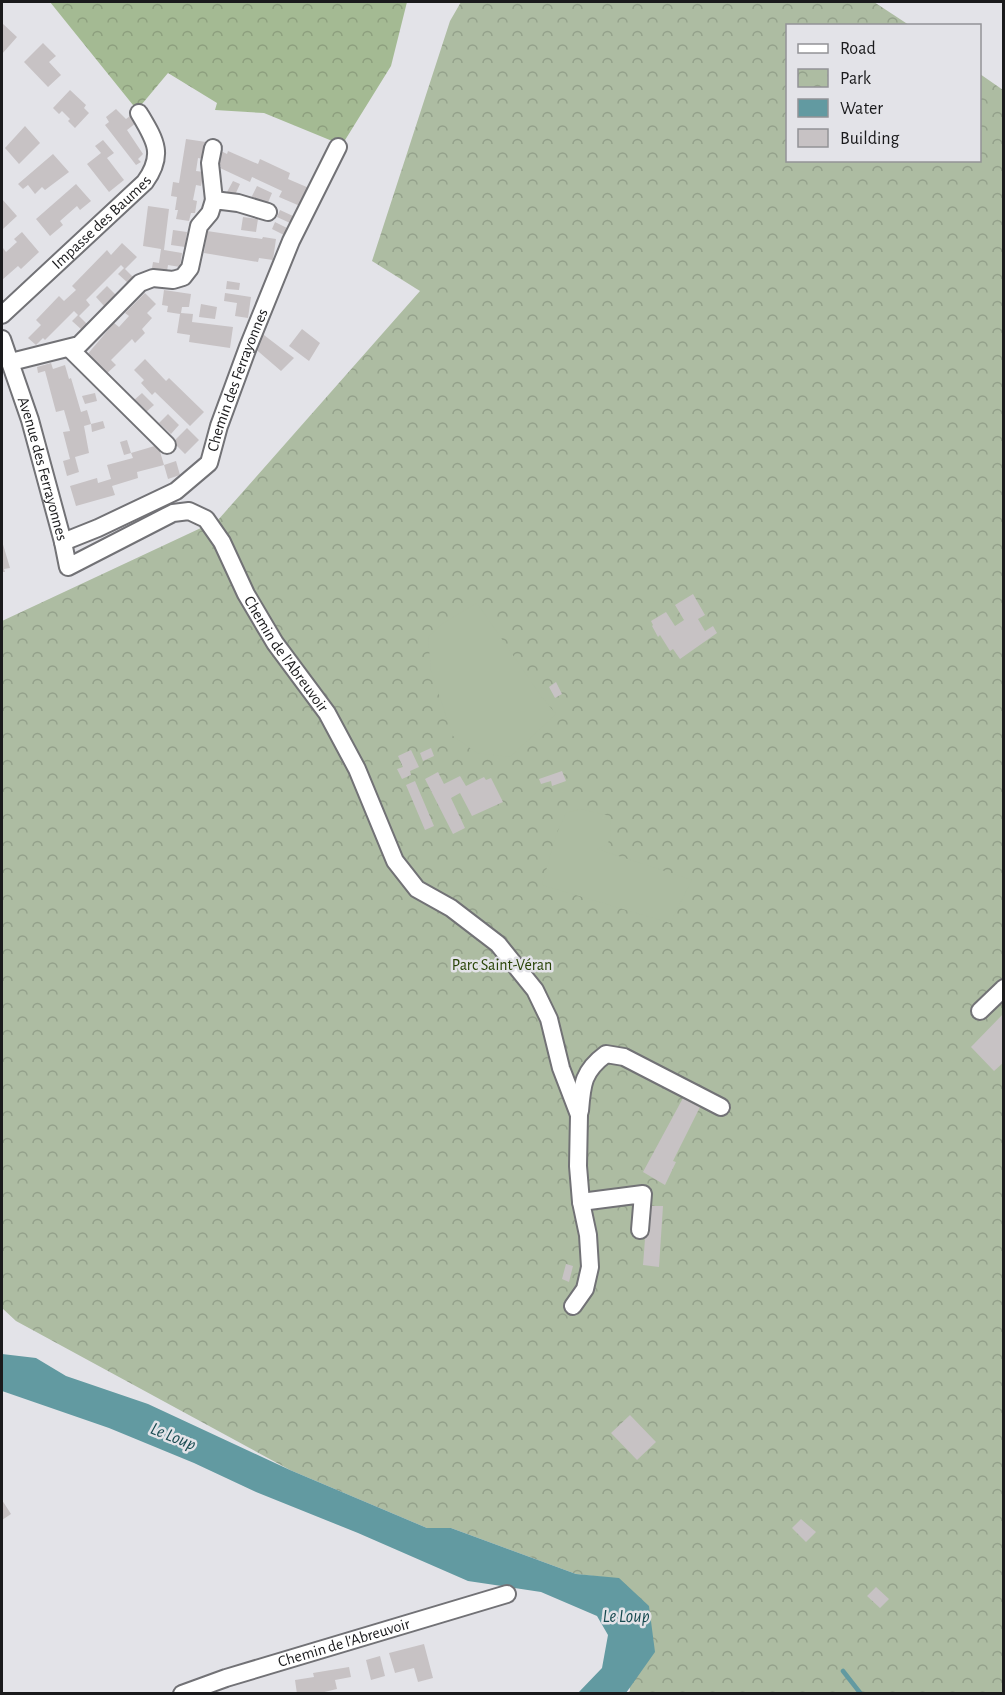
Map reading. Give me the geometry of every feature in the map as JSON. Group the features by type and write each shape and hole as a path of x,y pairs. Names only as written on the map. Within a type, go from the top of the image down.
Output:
{"street":[{"name":"Impasse des Baumes","path":"2,315 145,182 155,168 157,153 153,136 139,113"},
{"name":"Chemin des Ferrayonnes","path":"63,542 176,491 208,463 244,356 291,241 338,147"},
{"path":"11,362 79,345 140,283 153,278 173,280 183,277 190,268 199,226 210,213 214,200 210,163 213,148"},
{"path":"214,200 268,212"},
{"name":"Avenue des Ferrayonnes","path":"2,339 30,420 68,567"},
{"path":"69,348 167,445"},
{"name":"Chemin de l'Abreuvoir","path":"68,567 173,513 189,512 206,519 222,542 246,594 275,643 327,713 357,769 395,861 417,889 451,908 498,944 535,990 549,1019 561,1068 579,1115"},
{"path":"980,1011 1004,988"},
{"path":"573,1306 585,1289 590,1267 578,1166 581,1086 592,1065 606,1054 624,1057 721,1107"},
{"path":"581,1202 643,1194 640,1230"},
{"name":"Chemin de l'Abreuvoir","path":"182,1694 226,1678 507,1594"}],"green space":[{"path":"50,2 407,2 391,66 342,145 264,113 215,110 217,103 168,73 137,110"},
{"name":"Parc Saint-Véran","path":"461,2 874,2 907,24 786,24 786,162 981,162 981,75 1003,90 1003,1693 627,1693 630,1691 619,1579 576,1574 451,1528 427,1528 290,1470 16,1321 2,1308 2,621 218,520 420,291 372,261 450,21"},
{"path":"477,603 556,714 510,757 477,753 453,736 431,671 428,637 442,624"},
{"path":"581,809 610,816 611,836 607,845 597,849 692,880 670,923 542,885 556,835 566,813"}],"water":[{"name":"Le Loup","path":"2,1354 36,1358 66,1376 148,1404 290,1470 427,1528 451,1528 576,1574 619,1578 649,1606 655,1652 626,1693 578,1693 602,1668 608,1635 597,1616 541,1592 468,1581 109,1428 2,1391"}],"building":[{"path":"2,23 17,37 2,54"},
{"path":"43,43 56,56 49,62 61,75 48,87 24,62"},
{"path":"70,90 86,105 84,108 89,113 75,128 62,111 59,114 53,108"},
{"path":"116,109 126,119 130,116 136,123 127,130 143,154 138,159 141,162 136,165 105,125 109,122 106,117"},
{"path":"25,126 40,143 19,164 5,148"},
{"path":"186,139 206,142 203,159 198,158 196,171 204,172 201,186 196,185 193,200 197,201 195,213 191,213 189,221 176,219 177,197 171,196 173,182 179,183"},
{"path":"103,140 114,153 107,158 124,180 109,192 87,164 101,153 95,146"},
{"path":"219,150 227,154 228,151 258,164 260,159 290,173 288,179 309,188 300,206 279,197 282,191 252,177 250,182 220,168 221,166 214,162"},
{"path":"53,154 69,172 45,190 42,187 35,194 28,185 23,189 18,184"},
{"path":"233,181 240,184 235,195 227,192"},
{"path":"76,184 91,201 80,210 77,206 60,221 63,225 50,236 36,219"},
{"path":"257,186 272,193 267,205 251,198"},
{"path":"2,199 17,216 3,229 2,227"},
{"path":"148,206 169,209 164,250 182,253 180,267 168,265 167,271 152,268 153,262 159,263 161,249 143,246"},
{"path":"280,210 293,216 290,223 277,217"},
{"path":"243,217 258,219 256,232 241,230"},
{"path":"275,222 287,228 284,235 272,229"},
{"path":"173,230 187,232 185,247 171,245"},
{"path":"207,231 276,239 273,260 259,258 258,262 204,253"},
{"path":"22,232 39,252 21,269 18,266 2,280 2,249 6,252 17,242 14,239"},
{"path":"122,243 137,257 125,269 133,277 128,283 118,274 124,268 121,265 86,300 90,305 79,316 87,324 82,330 72,321 78,315 74,311 45,340 43,338 36,345 28,338 41,325 36,320 59,296 64,301 76,290 72,286 107,250 111,255"},
{"path":"227,281 240,283 239,290 226,289"},
{"path":"107,286 116,295 104,306 96,297"},
{"path":"164,290 191,294 189,307 182,307 181,313 193,314 192,322 233,327 230,348 189,342 190,335 177,333 180,314 167,312 168,306 162,305"},
{"path":"145,293 156,304 147,313 152,318 142,329 145,333 135,343 132,339 111,360 116,365 105,375 86,356 114,323 119,327 129,316 125,313"},
{"path":"225,293 251,297 248,318 235,316 237,303 224,301"},
{"path":"201,304 217,307 215,319 199,317"},
{"path":"302,329 320,343 309,361 289,346"},
{"path":"260,332 294,358 281,371 253,347"},
{"path":"145,359 166,381 169,378 204,412 190,426 155,392 152,395 141,383 144,380 134,370"},
{"path":"51,363 53,369 65,365 81,412 87,410 91,424 84,426 89,453 75,457 79,472 67,476 63,461 70,459 63,432 70,431 64,410 56,412 45,371 38,373 37,367"},
{"path":"95,393 97,401 85,404 82,396"},
{"path":"142,393 154,405 145,413 133,401"},
{"path":"168,414 179,425 171,434 159,423"},
{"path":"103,421 105,428 92,432 91,424"},
{"path":"187,428 199,440 185,454 173,442"},
{"path":"127,440 131,453 124,455 120,442"},
{"path":"158,445 164,465 137,472 138,478 112,486 115,495 76,506 70,486 97,478 98,483 111,479 107,465 133,458 131,453"},
{"path":"176,461 180,475 168,479 164,465"},
{"path":"2,541 10,568 4,569 5,572 2,572"},
{"path":"693,594 705,615 698,619 705,631 713,626 717,633 680,659 673,649 670,651 660,635 658,637 651,621 666,612 675,626 684,620 675,605"},
{"path":"556,682 562,694 555,698 549,687"},
{"path":"431,748 434,756 423,761 420,753"},
{"path":"411,750 419,767 410,771 411,775 402,779 397,769 403,767 398,756"},
{"path":"562,771 566,781 552,786 551,781 541,784 539,779"},
{"path":"438,772 444,784 460,776 466,786 484,777 486,780 491,778 503,802 472,816 460,793 451,798 465,828 453,834 425,779"},
{"path":"415,781 434,826 425,830 406,785"},
{"path":"1004,1013 1004,1062 994,1071 971,1047"},
{"path":"683,1098 700,1107 673,1161 676,1162 665,1185 643,1172"},
{"path":"650,1206 663,1206 659,1267 643,1265 647,1213 650,1213"},
{"path":"566,1264 573,1266 569,1282 562,1279"},
{"path":"630,1415 656,1442 637,1460 611,1433"},
{"path":"2,1500 11,1514 2,1520"},
{"path":"801,1519 816,1532 806,1542 792,1528"},
{"path":"876,1587 889,1599 880,1608 867,1596"},
{"path":"424,1644 433,1678 418,1682 414,1668 395,1673 389,1653"},
{"path":"380,1656 385,1676 371,1680 366,1660"},
{"path":"349,1667 351,1677 335,1680 337,1689 316,1694 297,1694 295,1680 314,1677 313,1673"}],"waterway":[{"path":"843,1671 861,1694"}]}
